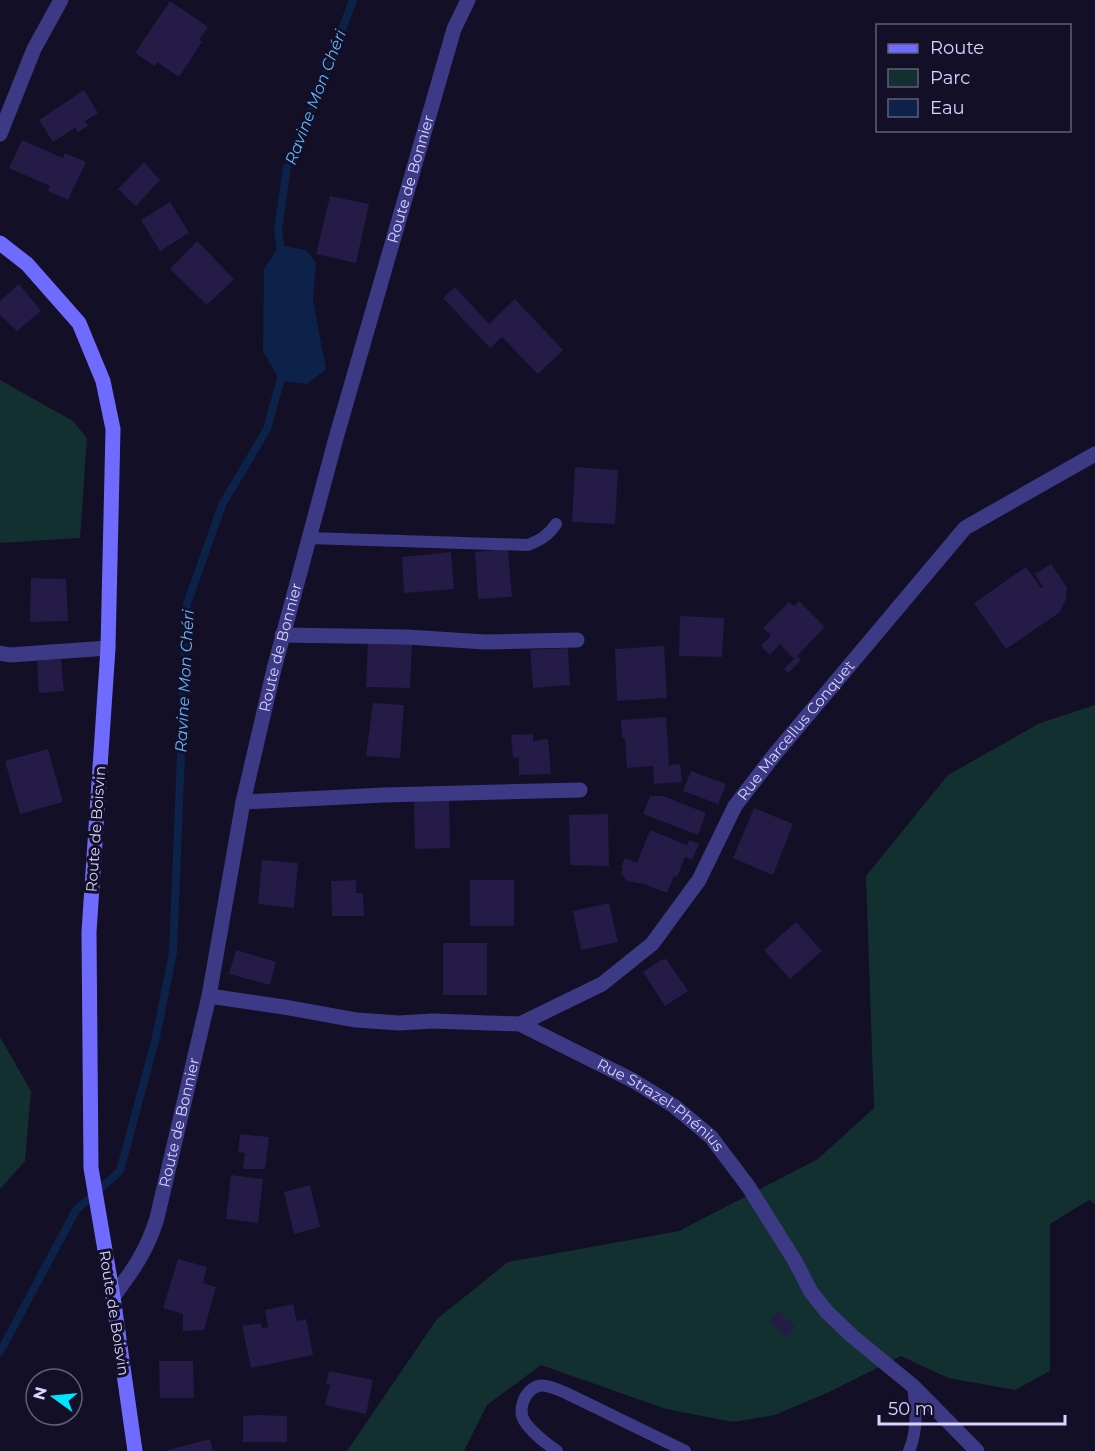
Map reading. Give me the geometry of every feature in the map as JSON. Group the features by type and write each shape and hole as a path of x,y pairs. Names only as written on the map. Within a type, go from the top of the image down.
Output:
{"main road":[{"name":"Route de Boisvin","path":"0,243 27,264 79,323 103,381 113,429 108,648 89,932 92,1175 113,1297 135,1451"}],"street":[{"path":"0,134 34,49 61,0"},
{"name":"Route de Bonnier","path":"113,1297 139,1261 150,1241 164,1193 208,996 243,802 282,635 454,29 468,0"},
{"name":"Rue Marcellus Conquet","path":"520,1024 602,984 652,944 699,880 735,806 775,754 965,528 1095,454"},
{"path":"282,635 407,637 485,642 577,640"},
{"path":"0,653 10,655 108,648"},
{"path":"243,802 384,795 580,790"},
{"name":"Rue Strazel-Phénius","path":"208,996 356,1020 399,1023 433,1021 520,1024 634,1081 674,1106 711,1137 748,1186 812,1292 827,1312 852,1336 913,1386 977,1451"}],"lane":[{"path":"308,537 528,545 546,536 556,524"},
{"path":"558,1451 531,1430 523,1420 521,1409 524,1399 530,1391 539,1386 552,1387 566,1393 685,1451"},
{"path":"909,1451 915,1429 916,1406 913,1386"}],"green space":[{"path":"0,380 73,421 87,438 80,538 0,543"},
{"path":"1095,705 1095,1204 1089,1200 1050,1224 1050,1371 1015,1390 948,1378 901,1356 829,1392 775,1415 733,1422 666,1409 541,1365 487,1405 464,1451 347,1451 437,1319 508,1262 679,1231 818,1159 874,1108 866,876 948,775 1040,723"},
{"path":"0,1037 31,1091 25,1161 0,1189"}],"water":[{"path":"280,245 306,250 316,263 313,301 326,369 307,384 280,381 263,351 264,269"}],"building":[{"path":"170,1 208,27 199,40 202,42 179,77 157,62 155,66 135,53"},
{"path":"84,90 98,113 85,121 88,126 78,132 75,128 53,142 39,120"},
{"path":"22,140 63,158 65,153 86,162 68,200 48,191 50,186 9,168"},
{"path":"144,162 160,180 136,206 118,189"},
{"path":"330,196 369,204 356,263 316,254"},
{"path":"170,202 189,233 160,251 141,220"},
{"path":"197,241 234,279 207,305 170,269"},
{"path":"19,284 41,311 17,331 0,315 0,301"},
{"path":"455,287 489,324 515,299 563,350 538,374 502,337 490,348 443,298"},
{"path":"575,467 618,470 615,524 572,522"},
{"path":"508,549 512,597 478,599 475,552"},
{"path":"451,552 454,589 404,593 402,557"},
{"path":"1051,564 1067,587 1066,599 1060,612 1006,649 974,603 1026,567 1041,588 1043,587 1035,574"},
{"path":"31,578 66,579 68,621 30,622"},
{"path":"799,601 825,627 797,656 801,660 788,673 784,669 794,659 780,644 770,655 761,646 771,635 763,628 789,602 794,606"},
{"path":"680,616 724,618 722,657 679,656"},
{"path":"368,642 412,643 410,688 366,687"},
{"path":"664,646 667,698 617,701 615,649"},
{"path":"568,648 570,685 533,688 530,650"},
{"path":"61,659 64,691 39,693 37,661"},
{"path":"373,703 404,705 400,758 366,756"},
{"path":"666,717 669,765 680,764 682,782 654,784 653,766 627,768 621,720"},
{"path":"533,734 533,741 548,739 551,774 519,775 519,757 513,758 511,735"},
{"path":"48,749 63,802 20,814 5,761"},
{"path":"691,771 726,784 718,804 683,791"},
{"path":"650,796 663,796 706,813 698,835 643,814"},
{"path":"449,800 450,848 415,849 414,801"},
{"path":"754,808 793,824 773,875 733,858"},
{"path":"608,814 609,866 570,865 569,815"},
{"path":"650,830 687,845 689,840 699,844 692,860 685,857 667,893 644,884 627,881 621,873 625,858 637,863"},
{"path":"262,860 298,863 294,908 258,904"},
{"path":"356,880 356,893 363,893 364,916 332,916 331,881"},
{"path":"470,880 514,880 514,926 470,926"},
{"path":"609,903 618,942 581,950 573,911"},
{"path":"796,922 822,951 790,979 764,950"},
{"path":"443,943 487,943 487,995 443,995"},
{"path":"236,950 276,962 270,985 229,974"},
{"path":"666,959 688,991 665,1006 643,972"},
{"path":"240,1134 269,1137 265,1169 243,1169 245,1153 238,1152"},
{"path":"231,1175 263,1179 258,1223 226,1219"},
{"path":"310,1185 320,1227 294,1234 284,1192"},
{"path":"178,1259 207,1267 203,1283 216,1287 204,1330 183,1331 183,1314 163,1308"},
{"path":"293,1304 297,1321 306,1319 313,1355 251,1368 242,1326 261,1323 262,1328 268,1327 265,1310"},
{"path":"778,1311 795,1327 787,1337 770,1321"},
{"path":"159,1361 193,1361 194,1398 160,1398"},
{"path":"329,1371 373,1380 366,1414 325,1405 330,1385 326,1384"},
{"path":"243,1416 287,1416 287,1442 243,1442"},
{"path":"210,1439 213,1451 168,1451 168,1450"}],"waterway":[{"name":"Ravine Mon Chéri","path":"281,252 278,229 287,167 310,115 353,0"},
{"name":"Ravine Mon Chéri","path":"0,1352 76,1210 120,1171 156,1037 173,953 187,604 222,505 267,429 283,371"}]}
